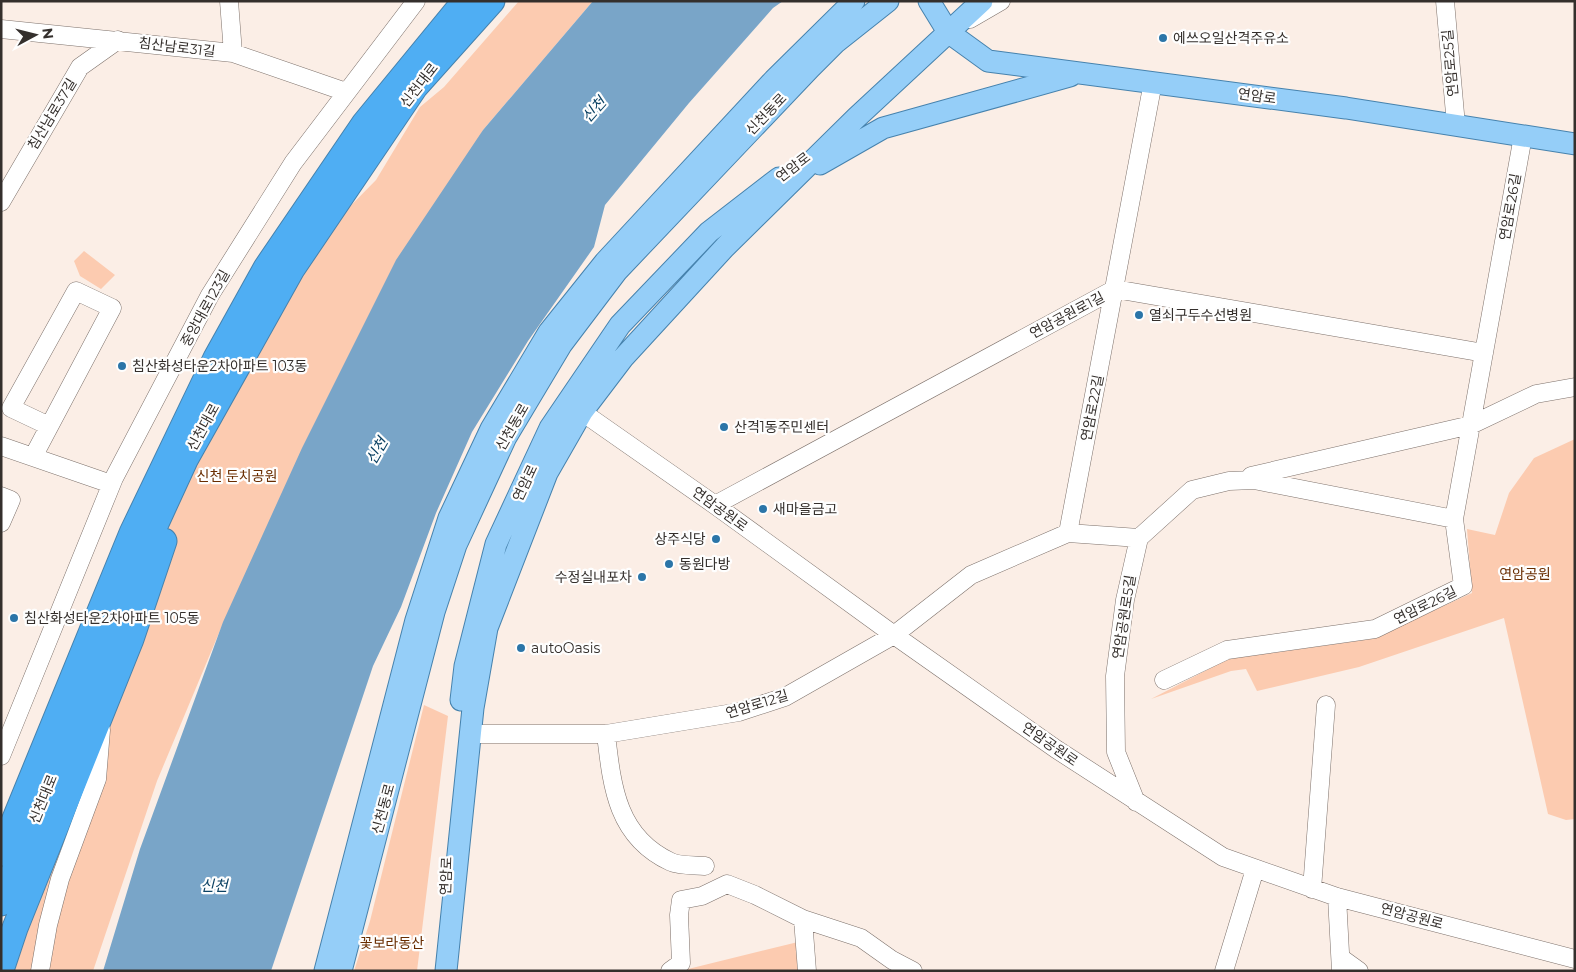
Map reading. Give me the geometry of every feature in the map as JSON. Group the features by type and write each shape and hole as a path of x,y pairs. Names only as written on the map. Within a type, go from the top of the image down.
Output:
{"highway":[{"path":"266,268 294,203 368,96 445,1"},
{"name":"신천대로","path":"1,853 144,506 216,358 266,268 364,124 465,1"},
{"name":"신천대로","path":"1,903 176,480 292,269 415,87 492,1"},
{"path":"292,269 359,191 420,108 509,1"},
{"path":"1,970 15,928 131,639 162,553 176,480"},
{"path":"1,808 96,623"}],"main road":[{"name":"신천동로","path":"325,971 416,620 449,518 491,429 549,332 605,262 760,94 854,1"},
{"name":"신천동로","path":"341,971 434,612 456,545 506,437 561,345 616,271 811,67 836,43 888,1"},
{"path":"929,1 948,32"},
{"path":"794,179 856,118 982,1"},
{"name":"연암로","path":"948,32 988,61 1153,82 1456,125 1575,144"},
{"path":"794,179 883,128 1080,73"},
{"name":"연암로","path":"445,971 446,858 464,666 496,544 550,428 620,325 708,232 856,118"},
{"name":"연암로","path":"445,971 470,734 487,628 547,473 582,412 623,358 725,247 794,179"}],"street":[{"path":"229,1 234,53"},
{"name":"중앙대로123길","path":"1,756 111,484 210,295 293,163 416,1"},
{"path":"948,32 1001,1"},
{"name":"연암로25길","path":"1445,1 1456,125"},
{"name":"침산남로31길","path":"1,29 234,53 346,92"},
{"name":"침산남로37길","path":"1,202 80,67 118,40"},
{"name":"연암로22길","path":"1068,533 1153,82"},
{"name":"연암로26길","path":"1164,680 1227,650 1375,629 1463,586 1454,518 1522,136"},
{"name":"연암공원로1길","path":"716,505 1115,289 1484,352"},
{"path":"33,457 112,308 76,291 11,408 49,426"},
{"path":"894,635 971,574 1068,533 1139,538 1192,490 1471,425 1536,394 1575,387"},
{"name":"연암공원로","path":"582,412 716,505 894,635 1136,802 1223,857 1338,897 1575,959"},
{"path":"1,446 111,484"},
{"path":"1229,481 1254,480 1454,518"},
{"path":"1,496 11,500 1,523"},
{"name":"연암공원로5길","path":"1136,802 1116,752 1115,676 1125,600 1139,538"},
{"name":"연암로12길","path":"470,734 606,734 740,712 785,697 894,635"},
{"path":"1312,889 1326,705"},
{"path":"40,971 48,926 60,879 97,779 102,708"},
{"path":"606,734 611,776 622,812 639,842 672,863 705,866"},
{"path":"1224,971 1255,869"},
{"path":"670,971 680,963 679,922 681,900 702,896 727,884 803,918 861,938 892,960 911,970"},
{"path":"1338,897 1341,964 1358,971"},
{"path":"803,918 807,971"}],"green space":[{"name":"신천 둔치공원","path":"519,1 593,1 483,130 221,628 157,781 93,971 8,971 194,451 315,242 376,180 420,107 444,87"},
{"path":"84,251 115,275 101,289 80,276 74,261"},
{"name":"연암공원","path":"1575,439 1575,819 1566,820 1548,814 1504,618 1359,667 1257,691 1246,669 1231,671 1151,699 1228,659 1371,639 1472,593 1467,529 1495,535 1509,493 1534,458"},
{"name":"꽃보라동산","path":"424,705 448,716 417,971 354,971 370,921"},
{"path":"798,942 804,971 680,971"}],"water":[{"name":"신천","path":"593,1 783,1 773,8 689,103 605,205 594,247 528,341 472,432 436,513 401,607 373,666 271,971 103,971 140,849 223,622 302,448 396,260 483,130"}],"place":[{"name":"에쓰오일산격주유소","path":"1163,38"},
{"name":"열쇠구두수선병원","path":"1139,315"},
{"name":"침산화성타운2차아파트 103동","path":"122,366"},
{"name":"산격1동주민센터","path":"724,427"},
{"name":"새마을금고","path":"763,509"},
{"name":"상주식당","path":"716,539"},
{"name":"동원다방","path":"669,564"},
{"name":"수정실내포차","path":"642,577"},
{"name":"침산화성타운2차아파트 105동","path":"14,618"},
{"name":"autoOasis","path":"521,648"}]}
